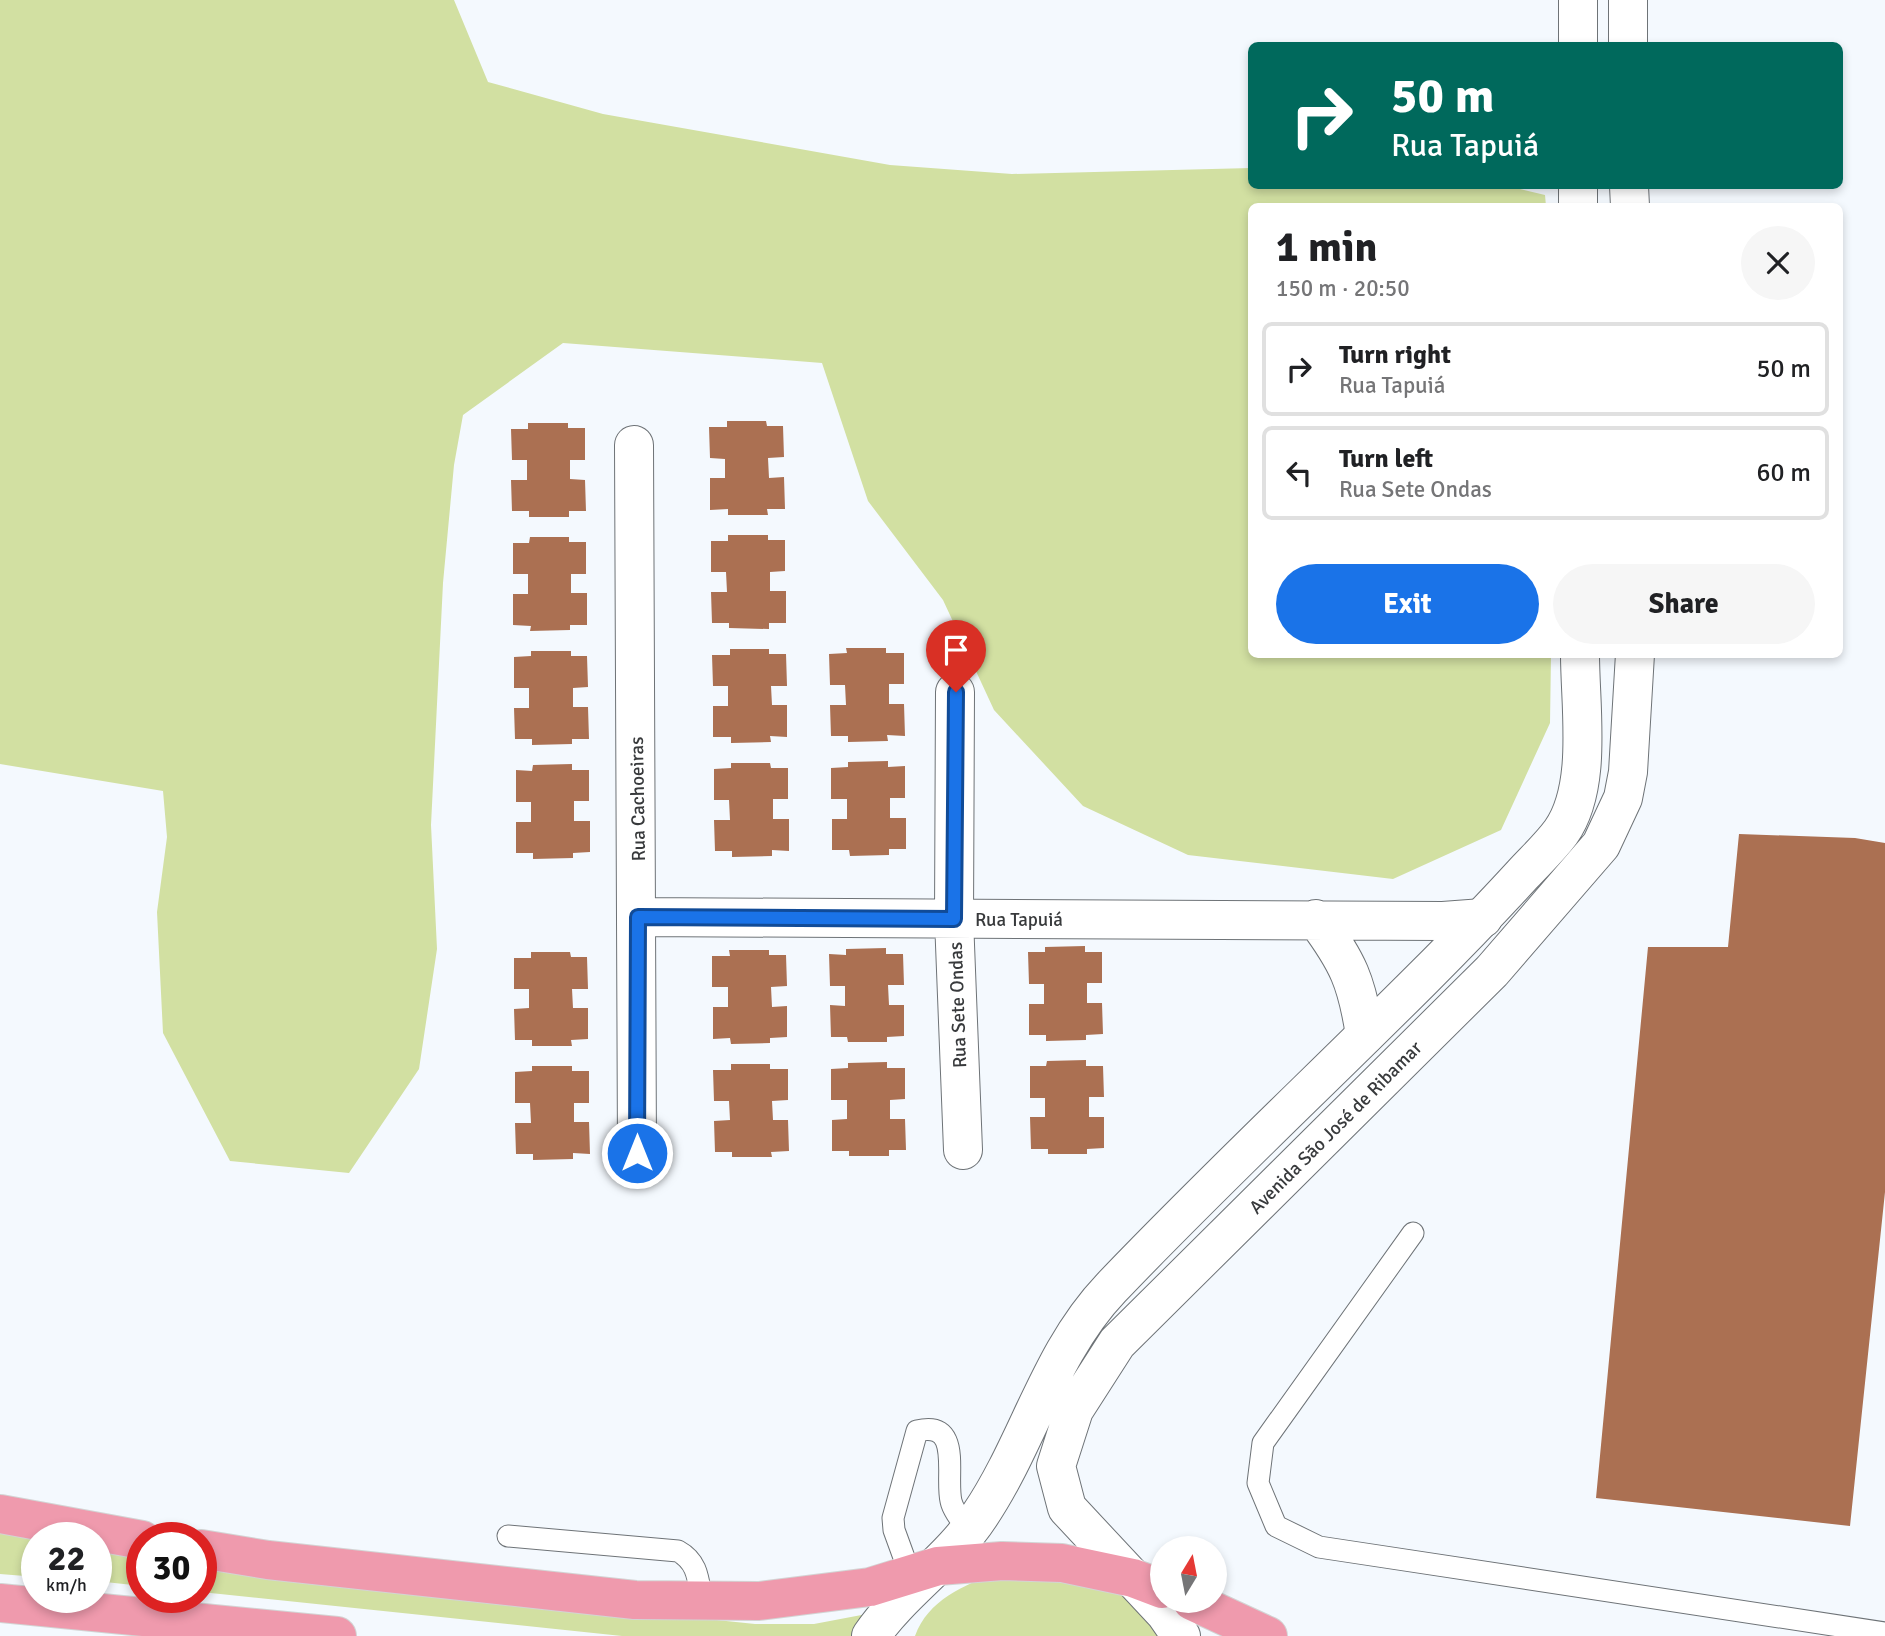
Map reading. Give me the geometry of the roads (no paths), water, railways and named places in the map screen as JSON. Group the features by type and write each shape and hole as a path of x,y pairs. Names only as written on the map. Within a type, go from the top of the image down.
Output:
{"main road":[{"path":"0,1514 126,1537"},
{"path":"217,1552 268,1560 598,1596 702,1601 759,1601 870,1587 924,1570 1002,1561 1062,1563 1148,1583"},
{"path":"0,1603 337,1636"},
{"path":"1220,1614 1268,1636"}],"street":[{"path":"1578,0 1578,42"},
{"path":"1628,0 1628,42"},
{"name":"Rua Cachoeiras","path":"634,445 637,1153"},
{"path":"871,1636 924,1570 969,1530 1010,1469 1063,1349 1085,1316 1483,918 1561,832 1574,807 1581,780 1580,658"},
{"name":"Avenida São José de Ribamar","path":"1181,1636 1148,1583 1067,1508 1056,1466 1074,1410 1117,1343 1492,971 1601,845 1623,797 1630,759 1635,658"},
{"name":"Rua Sete Ondas","path":"956,692 954,919 963,1150"},
{"name":"Rua Tapuiá","path":"638,917 1443,921 1483,918"},
{"path":"1316,919 1352,975 1365,1035"},
{"path":"1410,990 1442,1021"},
{"path":"1063,1349 1096,1373"}],"lane":[{"path":"1413,1233 1263,1443 1258,1483 1276,1526 1319,1548 1885,1633"},
{"path":"924,1570 894,1530 893,1518 917,1431 930,1428 939,1430 945,1437 950,1468 951,1503 969,1530"},
{"path":"508,1536 678,1551 690,1558 697,1569 702,1601"}]}
